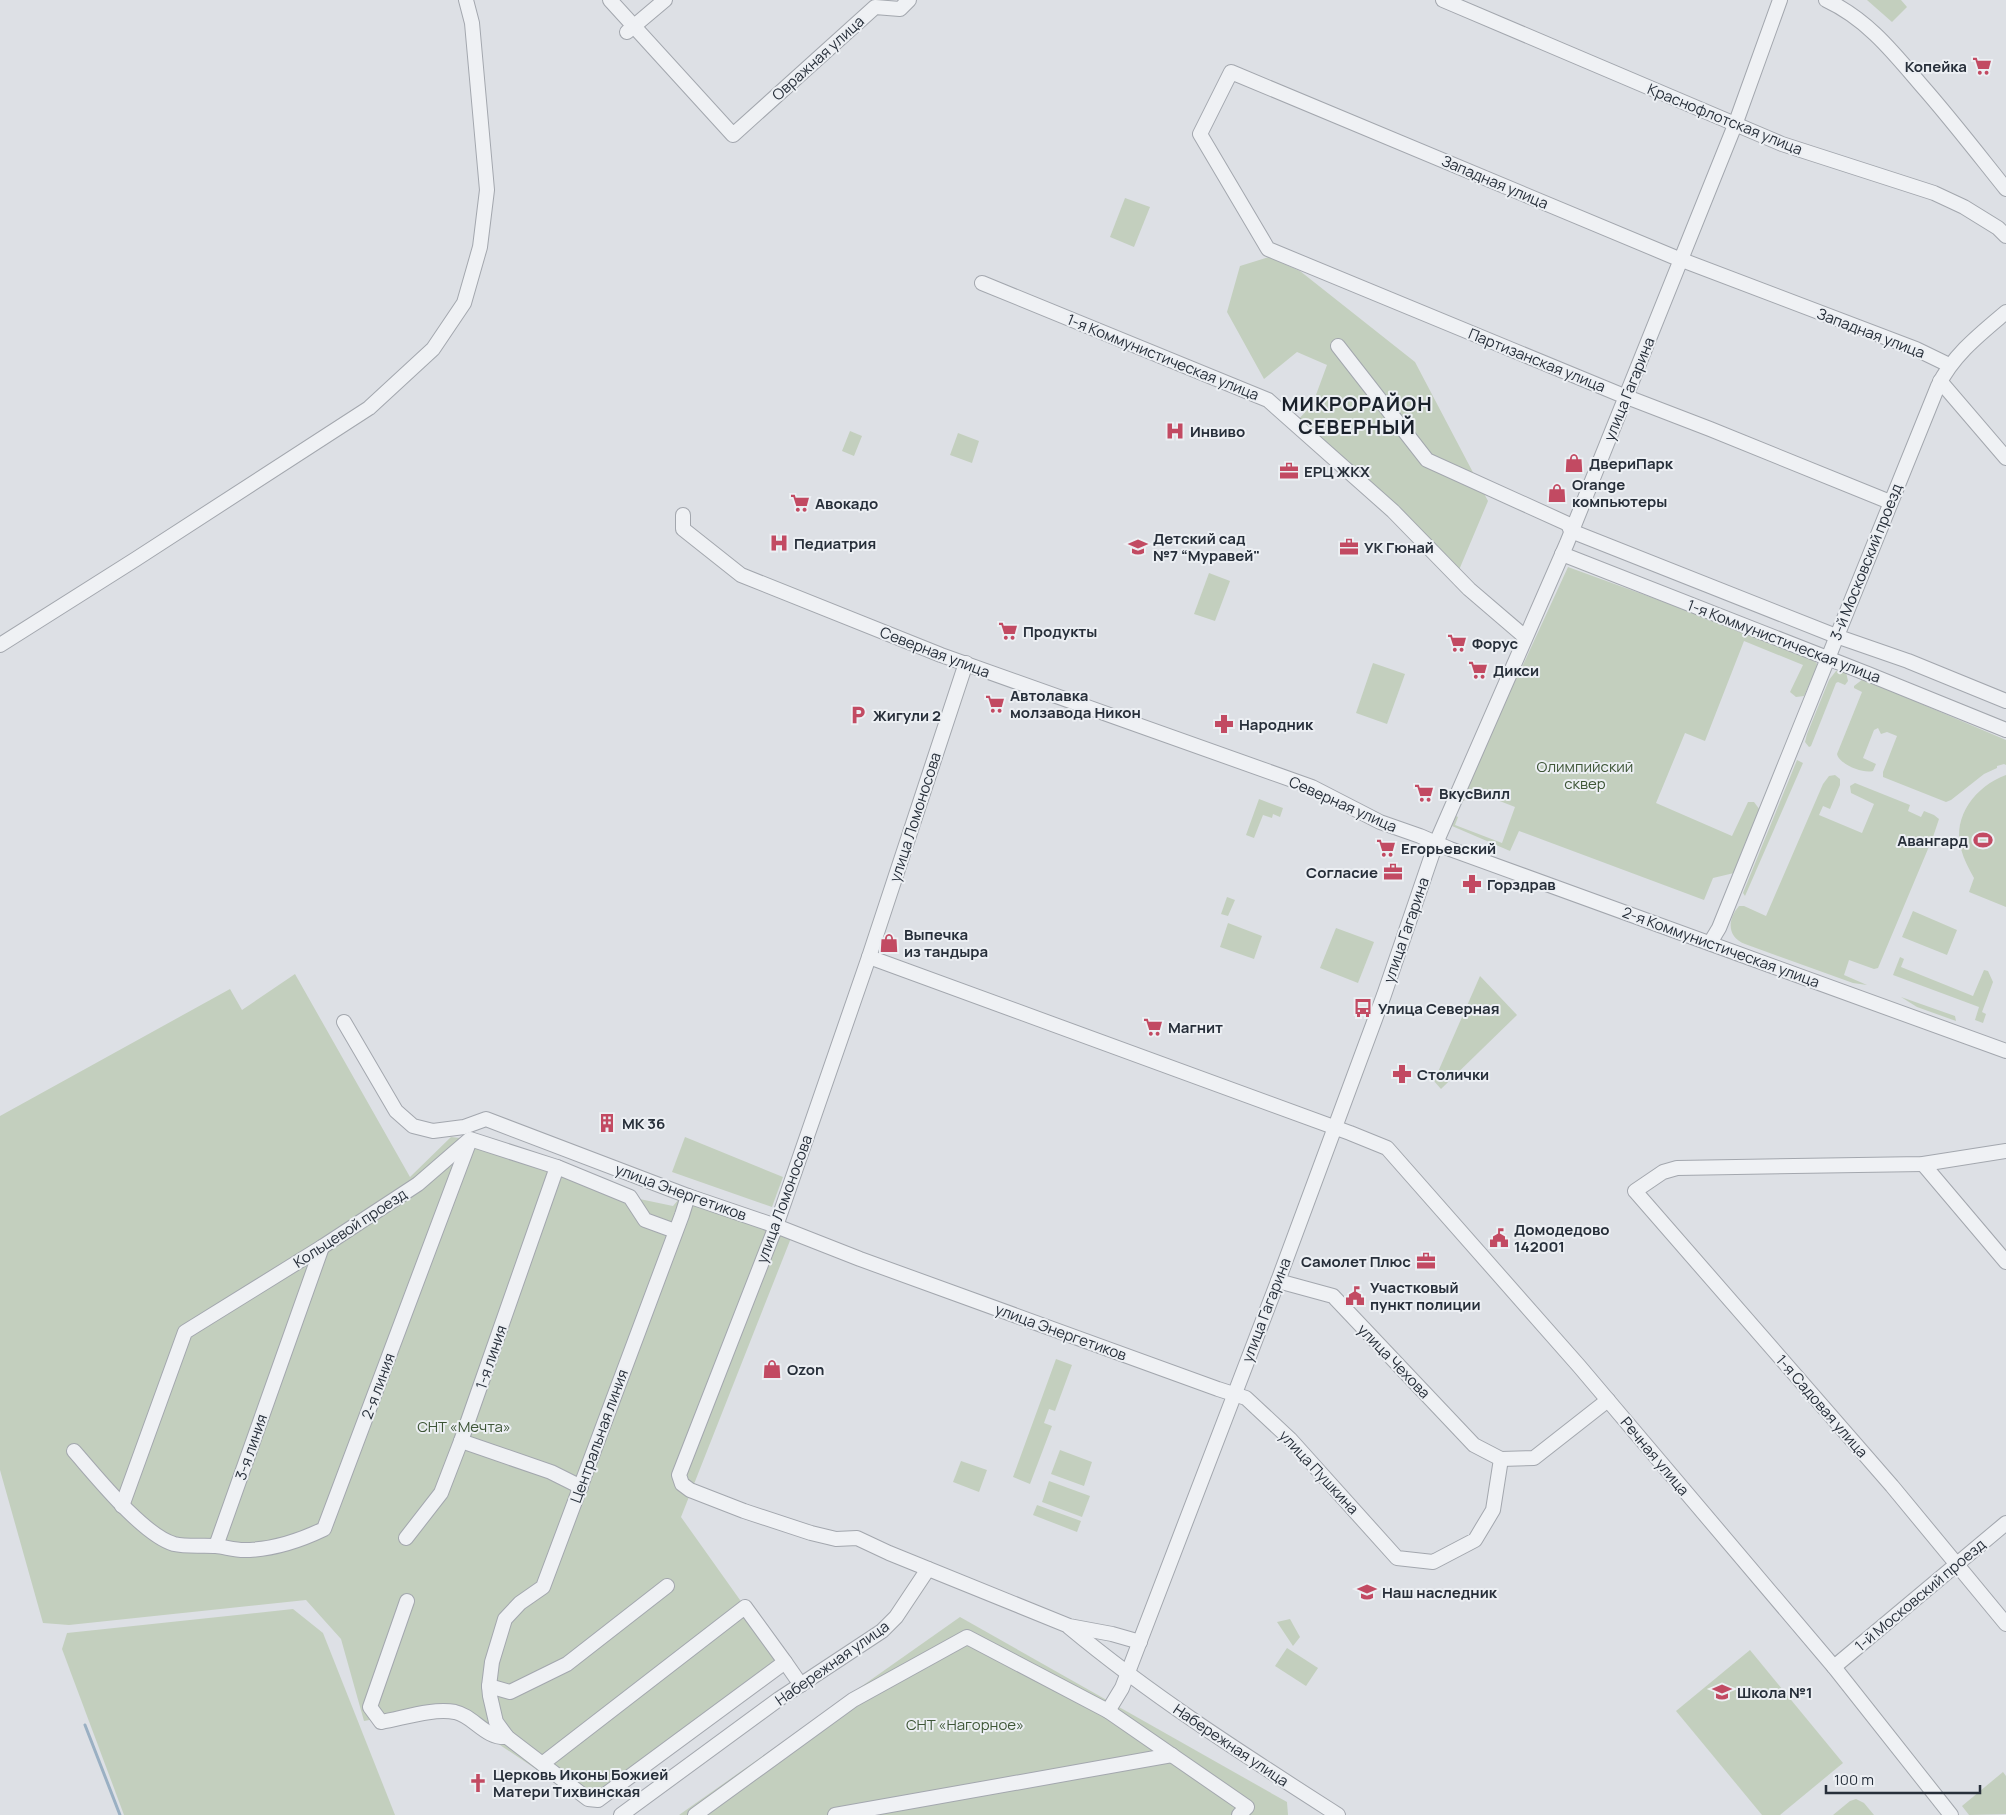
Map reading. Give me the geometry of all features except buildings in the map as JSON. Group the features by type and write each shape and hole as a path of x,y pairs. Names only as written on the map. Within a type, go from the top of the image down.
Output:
{"street":[{"path":"0,644 145,554 369,408 433,349 464,303 480,247 488,190 472,23 466,0"},
{"path":"610,0 631,29 665,0"},
{"name":"Овражная улица","path":"631,29 733,135 874,7 900,9 909,0"},
{"name":"Краснофлотская улица","path":"1443,0 1782,144 1934,193 1964,207 1998,228 2006,236"},
{"name":"улица Гагарина","path":"1108,1711 1122,1688 1235,1394 1384,995 1436,843 1571,532 1735,125 1780,0"},
{"path":"1826,0 1856,17 1886,45 2006,189"},
{"name":"Западная улица","path":"1268,249 1200,134 1231,72 1681,259 1916,349 1949,365"},
{"name":"Партизанская улица","path":"1268,249 1626,397 1710,428 1890,502"},
{"name":"1-я Коммунистическая улица","path":"982,283 1268,400 1393,511 1469,589 1526,638"},
{"name":"3-й Московский проезд","path":"1710,943 1719,928 1940,381 1949,365 1970,342 2006,312"},
{"path":"1338,346 1427,460 1568,524 1571,532 1836,636 1908,661 2006,701"},
{"path":"1940,381 2006,458"},
{"name":"Северная улица","path":"683,515 683,529 741,574 913,644 1312,788 1380,822 1436,843"},
{"name":"1-я Коммунистическая улица","path":"1562,554 2006,730"},
{"name":"улица Ломоносова","path":"928,1569 857,1538 836,1538 811,1533 744,1511 690,1490 682,1484 679,1475 776,1226 966,663"},
{"name":"2-я Коммунистическая улица","path":"1436,843 2006,1051"},
{"name":"Речная улица","path":"868,957 1387,1148 1608,1400 1834,1668 1951,1815"},
{"name":"улица Энергетиков","path":"344,1022 396,1111 413,1126 433,1131 464,1127 486,1119 688,1196 776,1226 869,1262 1200,1383 1235,1394"},
{"path":"470,1139 557,1167 630,1197 639,1213 646,1220 675,1231"},
{"name":"Кольцевой проезд","path":"122,1506 185,1332 322,1247 418,1184 470,1139"},
{"name":"2-я линия","path":"216,1546 243,1550 266,1547 290,1543 324,1529 470,1139"},
{"path":"1923,1164 2006,1151"},
{"path":"1923,1164 2006,1262"},
{"name":"1-я Садовая улица","path":"1923,1164 1677,1168 1663,1172 1635,1191 1892,1486 2006,1624"},
{"name":"1-я линия","path":"406,1538 441,1493 557,1167"},
{"name":"Центральная линия","path":"507,1737 496,1722 489,1686 492,1662 505,1620 520,1603 543,1587 688,1196"},
{"name":"3-я линия","path":"216,1546 322,1247"},
{"name":"улица Чехова","path":"1278,1280 1333,1296 1474,1445 1502,1459"},
{"name":"улица Пушкина","path":"1235,1394 1246,1398 1290,1439 1397,1558 1433,1562 1474,1540 1493,1510 1502,1459"},
{"path":"1502,1459 1534,1458 1608,1400"},
{"path":"461,1441 551,1472 581,1487"},
{"path":"74,1451 122,1506 160,1538 175,1544 216,1546"},
{"name":"1-й Московский проезд","path":"1834,1668 2006,1523"},
{"name":"Набережная улица","path":"621,1815 801,1685 890,1624 928,1569 1068,1626 1112,1634 1140,1642"},
{"path":"489,1686 510,1692 567,1664 667,1586"},
{"path":"407,1601 370,1707 381,1722 438,1711 457,1712 498,1738 507,1737 588,1799 598,1800 785,1662"},
{"path":"542,1764 745,1607 801,1685"},
{"name":"Набережная улица","path":"1068,1626 1102,1654 1188,1717 1334,1814"},
{"path":"1102,1654 1100,1645 1106,1637 1112,1634"},
{"path":"695,1815 853,1700 966,1637 1108,1711 1247,1807 1239,1815"},
{"path":"835,1815 1172,1755"}],"green space":[{"path":"1867,0 1901,0 1907,7 1892,22"},
{"path":"1125,198 1150,207 1134,247 1110,237"},
{"path":"1269,257 1300,271 1415,362 1488,501 1459,570 1299,419 1313,403 1327,365 1297,352 1264,379 1227,312 1240,266"},
{"path":"850,431 862,436 854,456 842,451"},
{"path":"958,433 979,441 972,463 950,455"},
{"name":"Олимпийский сквер","path":"1568,567 1804,653 1818,665 1804,696 1796,697 1790,692 1803,665 1744,641 1705,741 1685,733 1656,803 1732,836 1748,802 1754,802 1760,810 1734,873 1713,878 1704,900 1519,831 1510,851 1452,826 1456,816 1458,817 1455,825 1502,843 1515,807 1469,789 1464,801 1462,800 1514,664 1522,667"},
{"path":"1209,573 1230,581 1215,621 1194,614"},
{"path":"1373,663 1405,674 1387,724 1356,713"},
{"path":"1836,671 1846,672 1848,681 1845,685 1836,683 1809,747 1805,742 1807,734 1829,680"},
{"path":"1863,679 2006,740 2006,765 1997,766 1997,768 1984,774 1946,802 1883,777 1883,772 1897,736 1887,732 1881,734 1878,728 1874,730 1863,758 1876,764 1873,771 1863,771 1847,765 1837,754 1862,692 1854,688 1854,686"},
{"path":"1797,760 1803,763 1745,896 1743,893"},
{"path":"1835,775 1840,779 1840,785 1830,809 1823,806 1819,815 1862,833 1874,804 1851,793 1850,786 1855,783 1910,805 1908,811 1921,817 1924,811 1939,819 1878,968 1874,969 1849,960 1844,975 1867,985 1853,983 1745,944 1735,937 1731,928 1732,917 1739,906 1744,906 1766,916 1823,784 1829,776"},
{"name":"Авангард","path":"2006,775 2006,907 1969,892 1974,878 1961,849 1959,837 1963,814 1969,804 1985,787"},
{"path":"1259,799 1283,808 1280,817 1273,814 1272,818 1263,815 1254,838 1246,835"},
{"path":"1227,897 1235,900 1228,916 1221,914"},
{"path":"1913,911 1957,930 1947,955 1902,937"},
{"path":"1228,923 1262,936 1254,959 1220,947"},
{"path":"1336,928 1374,942 1358,983 1320,968"},
{"path":"1900,957 1904,959 1901,967 1973,996 1984,970 1988,971 1993,982 1982,1012 1986,1014 1983,1023 1975,1020 1979,1007 1893,975"},
{"name":"СНТ «Мечта»","path":"295,974 410,1177 451,1137 470,1139 630,1197 673,1206 685,1192 793,1233 681,1517 787,1666 591,1806 442,1706 364,1721 341,1639 306,1600 69,1625 43,1623 0,1470 0,1116 230,989 242,1010"},
{"path":"1480,976 1517,1015 1441,1089 1434,1081"},
{"path":"1901,997 1955,1016 1956,1021 1917,1007"},
{"path":"685,1137 783,1177 772,1207 672,1172"},
{"path":"1056,1359 1072,1365 1055,1411 1049,1409 1044,1423 1052,1426 1030,1484 1013,1477"},
{"path":"1060,1450 1092,1462 1084,1486 1051,1474"},
{"path":"961,1461 987,1470 979,1492 953,1482"},
{"path":"1049,1481 1090,1496 1082,1517 1042,1502"},
{"path":"1037,1505 1081,1521 1077,1532 1033,1515"},
{"path":"293,1609 323,1633 395,1815 124,1815 62,1649 67,1633"},
{"name":"СНТ «Нагорное»","path":"960,1617 1287,1802 1288,1815 679,1815"},
{"path":"1290,1619 1300,1637 1293,1646 1277,1622"},
{"path":"1287,1648 1318,1668 1306,1686 1275,1666"},
{"path":"1750,1650 1843,1763 1780,1815 1762,1815 1676,1711"},
{"path":"2003,1772 2006,1776 2006,1814 1969,1815 1962,1806"},
{"path":"1856,1799 1864,1803 1874,1815 1833,1815 1850,1801"}],"waterway":[{"path":"85,1725 120,1815"}],"place":[{"name":"Копейка","path":"1982,66"},
{"name":"Инвиво","path":"1175,431"},
{"name":"ДвериПарк","path":"1574,463"},
{"name":"ЕРЦ ЖКХ","path":"1289,471"},
{"name":"Orange компьютеры","path":"1557,493"},
{"name":"Авокадо","path":"800,503"},
{"name":"Педиатрия","path":"779,543"},
{"name":"Детский сад №7 “Муравей\"","path":"1138,547"},
{"name":"УК Гюнай","path":"1349,547"},
{"name":"Продукты","path":"1008,631"},
{"name":"Форус","path":"1457,643"},
{"name":"Дикси","path":"1478,670"},
{"name":"Автолавка молзавода Никон","path":"995,704"},
{"name":"Жигули 2","path":"858,715"},
{"name":"Народник","path":"1224,724"},
{"name":"ВкусВилл","path":"1424,793"},
{"name":"Авангард","path":"1983,840"},
{"name":"Егорьевский","path":"1386,848"},
{"name":"Согласие","path":"1393,872"},
{"name":"Горздрав","path":"1472,884"},
{"name":"Выпечка из тандыра","path":"889,943"},
{"name":"Улица Северная","path":"1363,1008"},
{"name":"Магнит","path":"1153,1027"},
{"name":"Столички","path":"1402,1074"},
{"name":"МК 36","path":"607,1123"},
{"name":"Домодедово 142001","path":"1499,1238"},
{"name":"Самолет Плюс","path":"1426,1261"},
{"name":"Участковый пункт полиции","path":"1355,1296"},
{"name":"Ozon","path":"772,1369"},
{"name":"Наш наследник","path":"1367,1592"},
{"name":"Школа №1","path":"1722,1692"},
{"name":"Церковь Иконы Божией Матери Тихвинская","path":"478,1783"}],"district":[{"name":"МИКРОРАЙОН СЕВЕРНЫЙ","path":"1357,414"}]}
